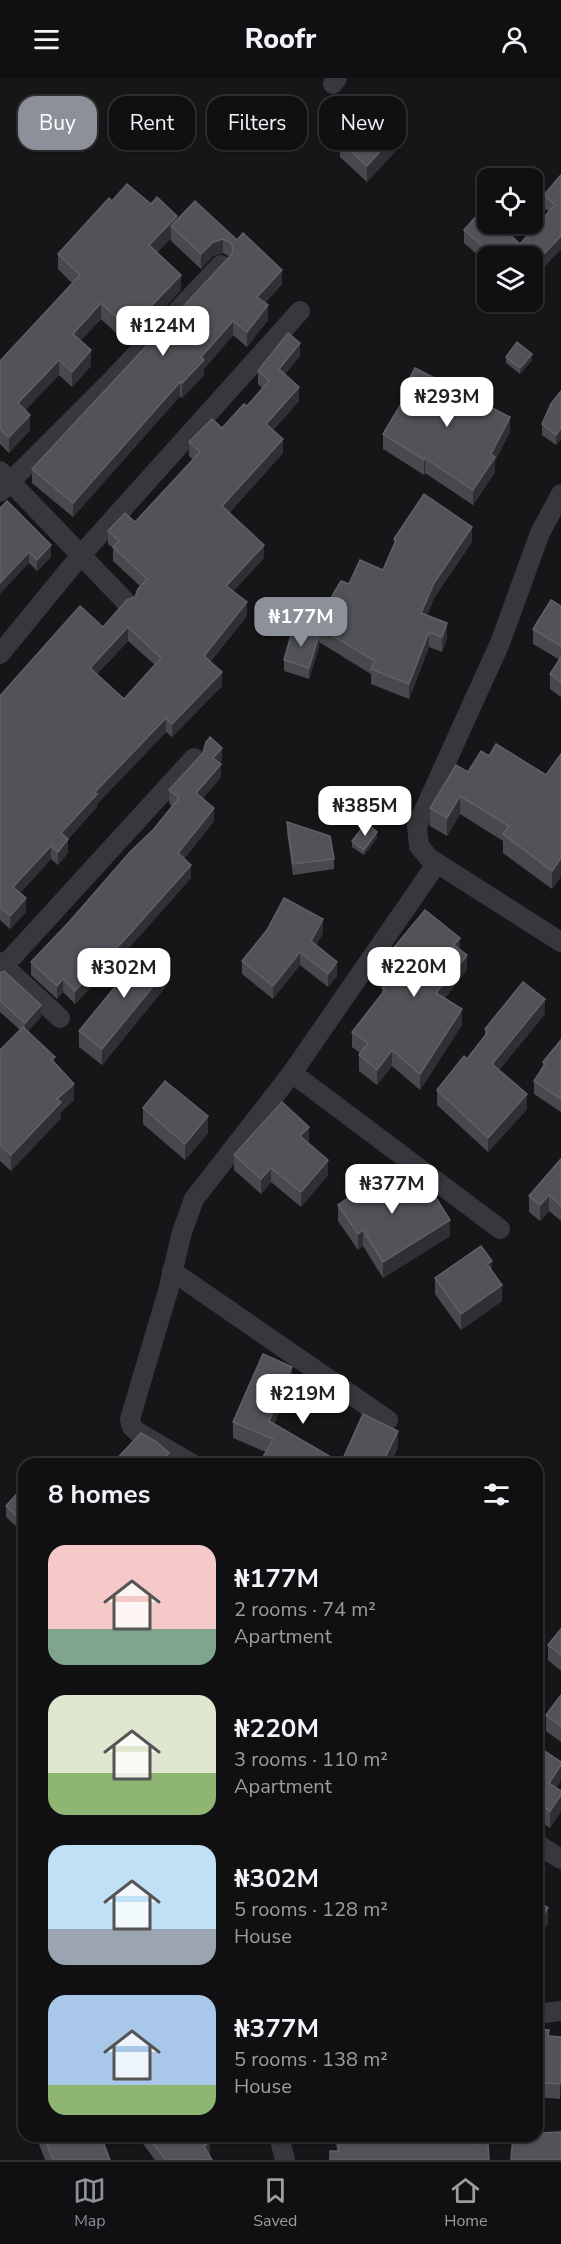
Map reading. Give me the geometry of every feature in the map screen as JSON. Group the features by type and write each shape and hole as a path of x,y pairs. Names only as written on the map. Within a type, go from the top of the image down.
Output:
{"street":[{"path":"126,602 81,555 3,482 114,378 221,265"},
{"path":"0,654 81,555 300,311"},
{"path":"561,494 540,533 500,643 417,826 419,846 429,858 561,942"},
{"path":"60,1018 2,964 194,758"},
{"path":"182,1458 139,1433 132,1427 130,1419 168,1291 182,1232 194,1199 292,1073 437,863"},
{"path":"292,1073 500,1229"},
{"path":"172,1271 388,1420"},
{"path":"543,1848 561,1858"},
{"path":"543,2013 561,2011"},
{"path":"280,2142 285,2160"}],"building":[{"path":"350,150 381,150 367,166"},
{"path":"561,175 561,236 543,255 543,246 482,246 464,230 477,216 477,234 509,234 520,244 529,234 543,234 543,218 555,205 544,195"},
{"path":"127,184 151,204 157,197 177,216 149,245 181,275 129,329 101,303 73,334 91,350 72,372 59,360 18,403 30,415 9,437 0,429 0,361 80,275 58,254 109,198 112,201"},
{"path":"195,201 237,240 243,233 282,270 257,297 268,305 247,332 233,321 201,357 204,360 182,383 180,382 73,503 32,469 232,254 233,247 230,242 223,239 213,242 201,254 171,226"},
{"path":"288,333 300,343 279,369 299,387 266,424 283,439 222,506 264,545 226,586 247,602 204,656 222,672 172,724 166,718 95,792 97,794 61,833 68,839 58,852 51,846 13,887 26,898 10,916 0,907 0,696 80,606 103,627 127,600 135,597 138,589 147,579 113,547 119,541 108,531 125,513 135,522 200,452 189,442 212,419 222,428 244,404 247,406 269,381 258,371","holes":["128,627 161,658 124,699 90,668"]},
{"path":"517,342 532,354 520,368 506,357"},
{"path":"415,368 510,417 491,454 495,457 473,490 425,458 424,460 383,434 406,396 401,394"},
{"path":"561,391 561,428 556,435 542,424 551,404"},
{"path":"424,494 472,527 434,583 421,613 447,623 442,637 429,632 409,684 371,669 375,661 315,625 341,581 349,584 360,560 383,570 396,540 394,539"},
{"path":"7,501 51,545 37,560 29,552 0,583 0,508"},
{"path":"551,600 561,606 561,646 533,629"},
{"path":"293,628 319,635 309,668 284,660"},
{"path":"561,657 561,682 550,674"},
{"path":"210,737 222,748 213,758 221,764 196,793 214,808 178,853 191,865 75,991 63,979 57,986 31,962 130,852 153,830 179,798 169,790 203,753"},
{"path":"496,744 546,775 561,754 561,858 552,871 503,834 509,826 460,796 447,818 430,808 456,765 468,772 481,751 489,756"},
{"path":"287,822 330,836 334,859 293,864"},
{"path":"366,823 377,832 364,850 352,841"},
{"path":"284,898 323,919 311,941 337,962 328,974 300,952 273,986 242,961 267,930"},
{"path":"425,910 460,938 454,945 467,955 436,993 462,1009 420,1074 392,1050 377,1070 359,1055 368,1043 352,1032 385,990 382,988 401,957 392,950"},
{"path":"146,949 168,968 102,1049 79,1031"},
{"path":"4,971 41,1005 25,1023 0,1001 0,972"},
{"path":"523,982 545,999 492,1064 527,1094 488,1138 437,1090 464,1056 467,1059 488,1032 485,1029"},
{"path":"23,1027 55,1057 52,1060 74,1084 57,1099 61,1102 11,1155 0,1145 0,1050"},
{"path":"561,1040 561,1099 534,1081 545,1064 543,1062"},
{"path":"165,1081 208,1116 185,1144 143,1108"},
{"path":"282,1102 309,1127 300,1136 328,1160 301,1192 271,1168 261,1179 234,1155"},
{"path":"561,1159 561,1206 549,1195 540,1205 529,1196"},
{"path":"389,1169 415,1205 433,1193 450,1220 383,1262 363,1230 358,1234 338,1205"},
{"path":"481,1246 492,1261 487,1264 502,1285 461,1314 435,1278"},
{"path":"263,1354 292,1367 269,1421 332,1458 263,1458 273,1439 233,1422"},
{"path":"363,1414 398,1431 385,1458 343,1458"},
{"path":"141,1433 157,1442 169,1453 164,1458 118,1458"},
{"path":"18,1493 18,1517 6,1506"},
{"path":"561,1629 561,1655 548,1645"},
{"path":"561,1695 561,1726 546,1715"},
{"path":"543,1750 561,1762 549,1783 561,1791 561,1795 550,1811 543,1807"},
{"path":"543,1904 548,1908 543,1915"},
{"path":"543,2030 549,2030 548,2036 561,2037 560,2084 543,2083"},
{"path":"561,2132 561,2160 511,2160 512,2142 543,2142 543,2133"},
{"path":"46,2142 103,2142 110,2160 53,2160"},
{"path":"152,2142 210,2142 204,2146 212,2160 166,2160"},
{"path":"338,2142 473,2142 473,2144 488,2143 489,2160 330,2160 330,2151 339,2151"}]}
